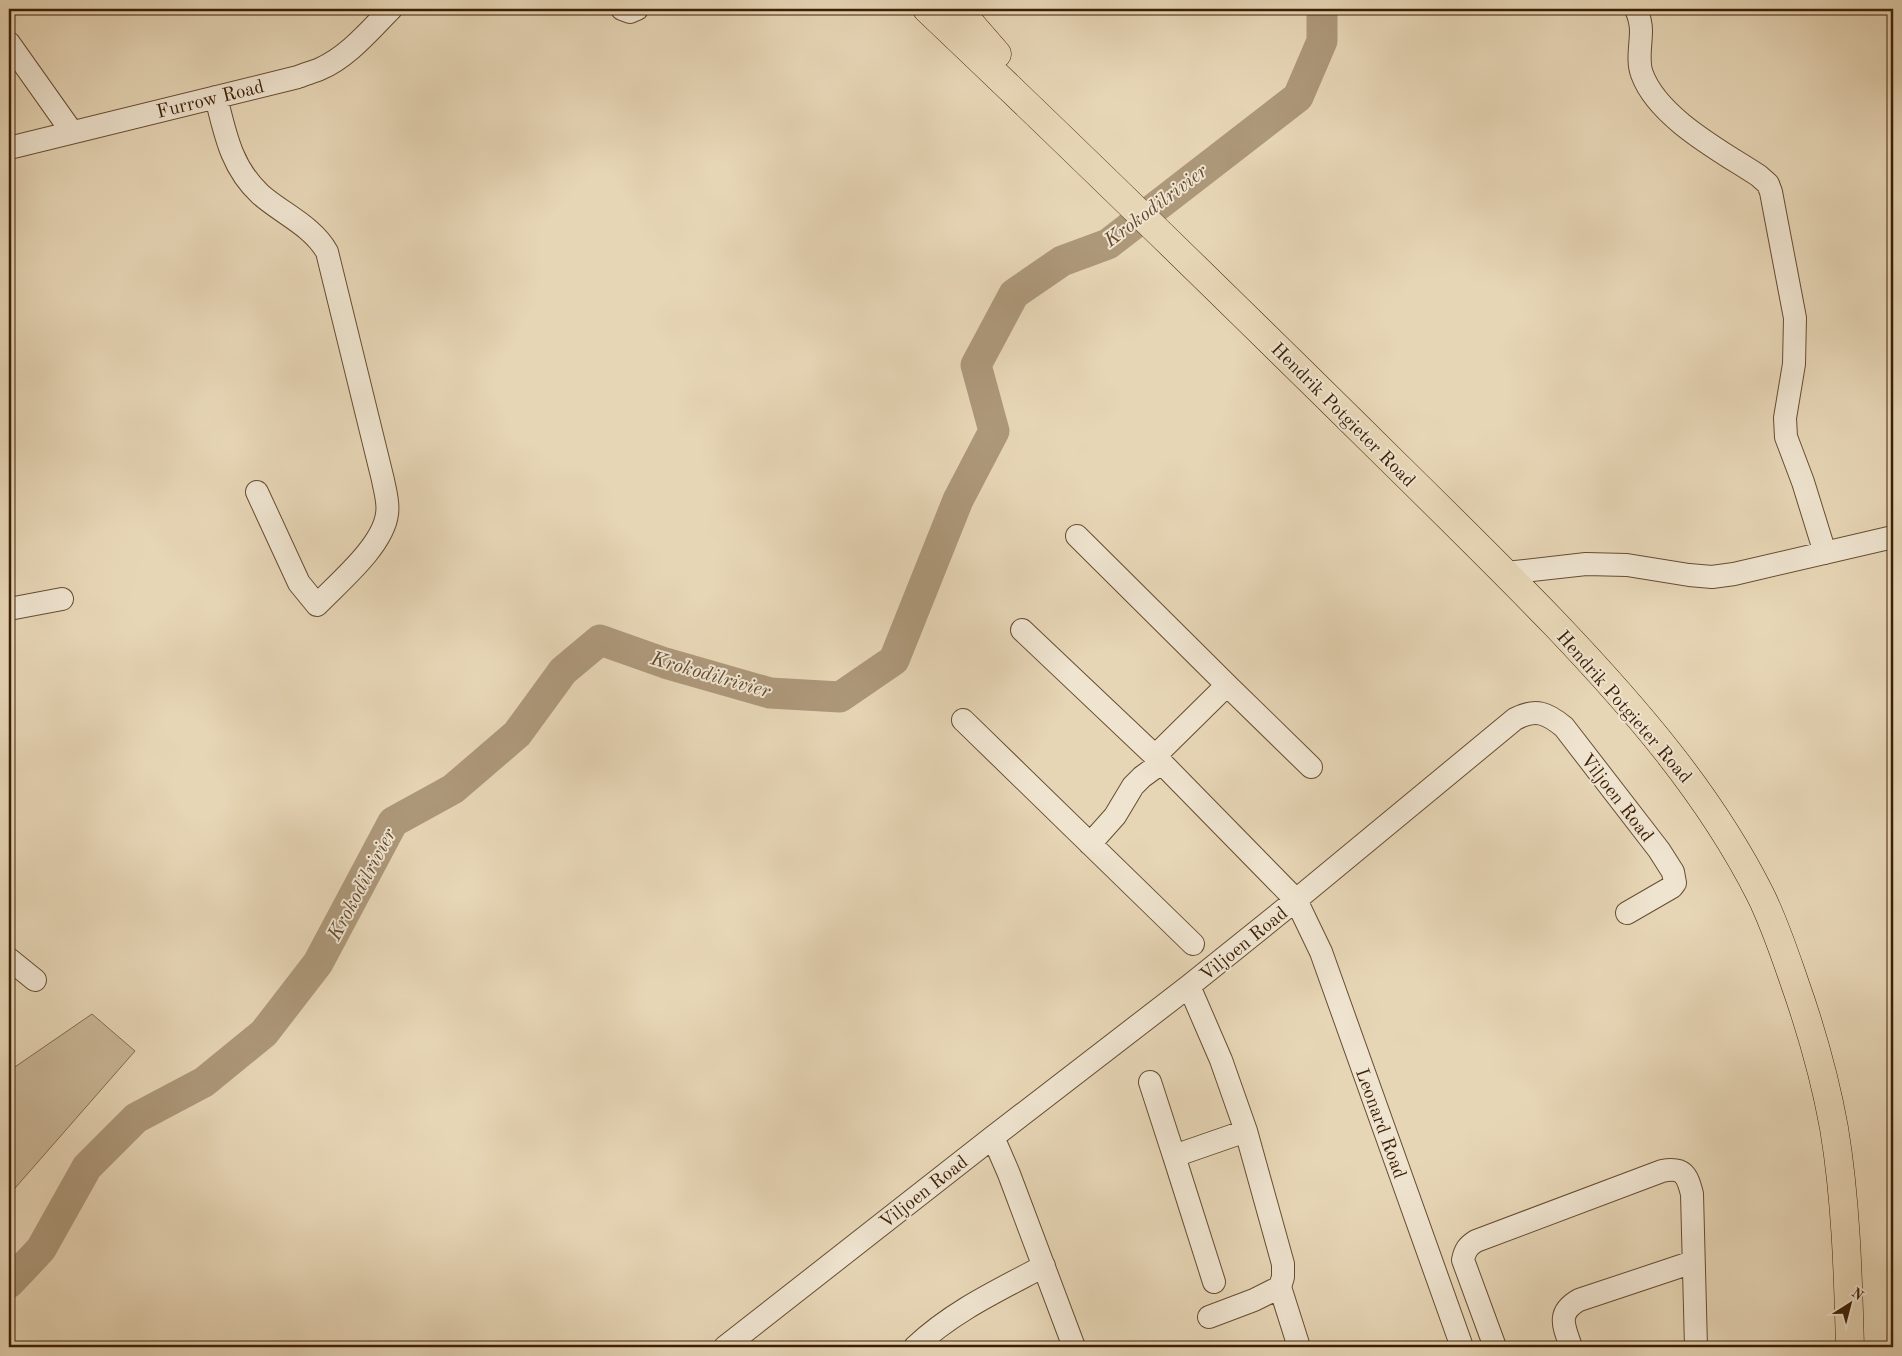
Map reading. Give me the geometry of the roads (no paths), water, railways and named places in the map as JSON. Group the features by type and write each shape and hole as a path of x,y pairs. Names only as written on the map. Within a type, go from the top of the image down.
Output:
{"main road":[{"path":"928,9 1112,185"},
{"path":"958,9 1112,185"},
{"name":"Hendrik Potgieter Road","path":"1112,185 1506,572 1644,721 1694,785 1760,896 1785,955 1807,1019 1834,1129 1842,1186 1850,1347"}],"street":[{"name":"Furrow Road","path":"9,148 216,97 320,69 337,60 355,45 392,9"},
{"path":"622,9 630,12 637,9"},
{"path":"1636,9 1641,29 1641,73 1669,114 1686,128 1759,176 1768,184 1771,192 1796,318 1794,364 1785,418 1786,437 1804,482 1825,553"},
{"path":"9,43 72,132"},
{"path":"216,97 230,152 247,179 259,193 315,236 327,252 383,480 388,512 380,536 370,550 317,605 299,583 257,492"},
{"path":"1077,536 1311,767"},
{"path":"1506,572 1594,564 1626,565 1712,577 1734,574 1893,537"},
{"path":"9,609 62,599"},
{"name":"Leonard Road","path":"1022,630 1158,760 1296,900 1321,952 1462,1347"},
{"path":"1090,844 1115,816 1133,786 1227,685"},
{"name":"Viljoen Road","path":"725,1347 1189,986 1515,719 1533,713 1543,713 1564,727 1659,850 1673,872 1675,883 1672,887 1627,913"},
{"path":"963,720 1193,944"},
{"path":"9,959 35,980"},
{"path":"1189,986 1221,1060 1246,1131 1283,1264 1283,1277 1280,1287 1299,1347"},
{"path":"1150,1082 1214,1282"},
{"path":"1174,1156 1246,1131"},
{"path":"993,1137 1009,1174 1074,1347"},
{"path":"1495,1347 1463,1260 1464,1252 1469,1246 1476,1241 1662,1170 1674,1168 1682,1172 1689,1182 1692,1194 1696,1347"},
{"path":"1571,1347 1563,1319 1566,1310 1571,1305 1579,1300 1693,1262"},
{"path":"915,1347 950,1318 1044,1266"},
{"path":"1209,1317 1254,1300 1280,1287"}],"waterway":[{"name":"Krokodilrivier","path":"9,1283 41,1249 87,1167 136,1118 204,1082 264,1033 318,963 393,822 453,789 517,734 563,671 600,640 665,663 770,693 840,697 894,660 958,500 994,431 976,365 1014,294 1062,261 1108,244 1298,97 1322,41 1322,9"}]}
